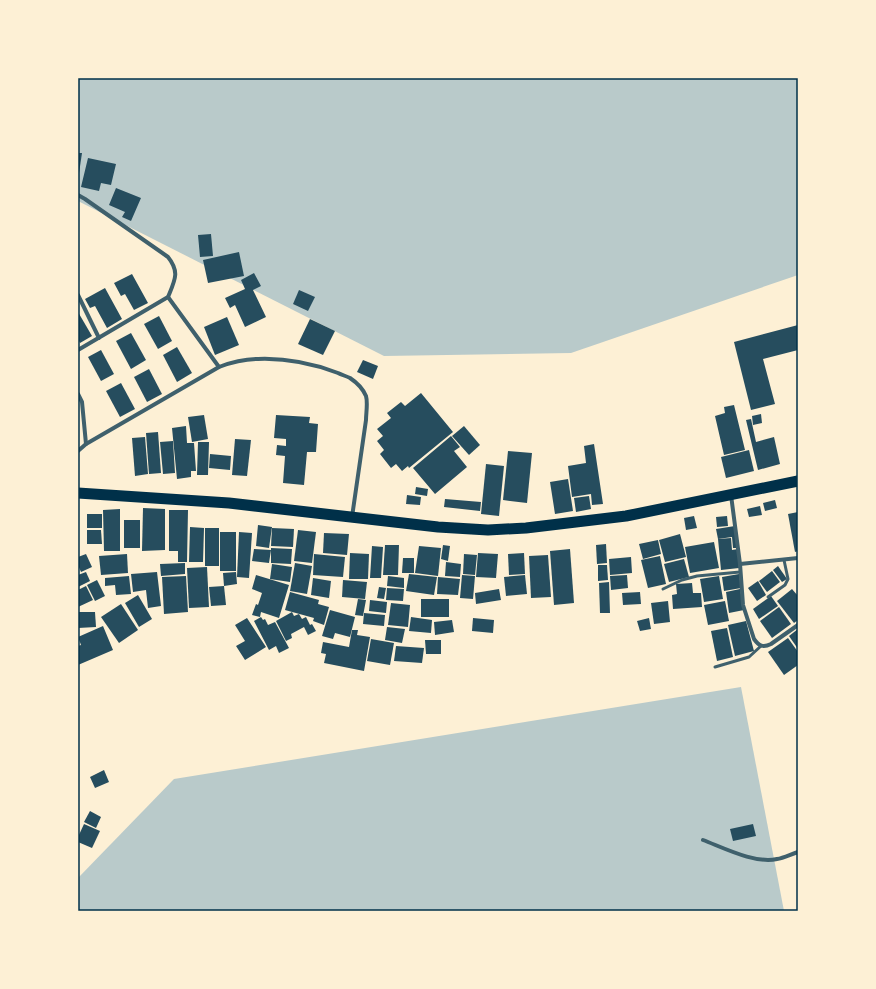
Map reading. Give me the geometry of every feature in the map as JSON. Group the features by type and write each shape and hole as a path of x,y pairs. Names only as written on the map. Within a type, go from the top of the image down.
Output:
{"highway":[{"path":"79,491 229,503 438,527 488,530 526,528 626,516 798,481"}],"street":[{"path":"78,195 168,257 174,264 176,272 174,283 168,297 78,350"},
{"path":"78,295 99,338"},
{"path":"168,297 219,367"},
{"path":"78,451 86,444 219,367 238,360 275,359 328,369 349,377 360,386 366,396 366,420 352,517"},
{"path":"78,394 82,402 86,444"},
{"path":"731,494 740,564 743,605 754,639 761,646 766,646 798,625"},
{"path":"740,564 798,558"},
{"path":"703,840 756,859 778,859 798,852"}],"lane":[{"path":"768,597 786,585 788,579 784,560"},
{"path":"663,589 682,580 697,576 740,572"},
{"path":"715,667 750,657 761,646"}],"shaded area":[{"path":"78,78 798,78 798,275 571,353 384,356 78,201"},
{"path":"741,687 784,911 78,911 78,878 174,779"}],"building":[{"path":"78,153 82,153 79,173 78,173"},
{"path":"88,158 116,164 111,185 101,183 99,191 81,187"},
{"path":"116,188 141,198 131,221 122,217 125,212 109,205"},
{"path":"211,234 213,256 200,257 198,235"},
{"path":"239,252 244,276 208,283 203,260"},
{"path":"254,273 261,286 253,290 266,317 245,327 235,305 230,308 225,298 245,289 241,280"},
{"path":"132,274 148,303 134,310 125,294 121,296 114,283"},
{"path":"105,288 122,319 107,328 95,306 90,308 85,299"},
{"path":"299,290 315,297 308,311 293,304"},
{"path":"78,312 92,336 80,343 78,339"},
{"path":"159,316 172,341 158,349 144,324"},
{"path":"227,317 239,345 215,355 204,327"},
{"path":"310,319 335,331 323,355 298,344"},
{"path":"798,325 798,350 763,359 775,404 751,410 734,342"},
{"path":"131,333 146,360 131,369 116,341"},
{"path":"177,347 192,373 177,382 163,355"},
{"path":"101,350 114,374 101,381 88,357"},
{"path":"363,360 378,366 373,379 357,372"},
{"path":"149,369 162,394 147,402 134,377"},
{"path":"121,383 135,409 120,417 106,391"},
{"path":"421,393 453,432 409,468 408,466 402,471 396,464 391,468 380,454 384,450 377,441 383,436 377,429 391,418 387,413 401,402 405,406"},
{"path":"734,405 745,450 724,455 715,416 725,413 724,407"},
{"path":"761,414 762,423 753,425 752,416"},
{"path":"204,415 208,439 192,442 188,417"},
{"path":"276,415 310,417 309,423 318,424 316,452 307,452 304,485 283,483 285,456 276,455 277,445 286,446 286,439 274,438"},
{"path":"751,419 756,442 774,437 780,464 758,470 746,420"},
{"path":"186,426 187,443 194,443 196,471 191,471 191,477 177,479 172,428"},
{"path":"464,426 480,445 469,455 452,436"},
{"path":"158,432 161,473 149,474 146,433"},
{"path":"451,436 460,447 454,451 467,467 435,494 413,468"},
{"path":"145,437 148,474 135,476 132,438"},
{"path":"235,439 251,440 247,476 232,475"},
{"path":"173,441 175,473 163,474 160,442"},
{"path":"198,442 209,442 208,475 197,475"},
{"path":"594,444 603,504 592,505 591,494 572,497 568,466 586,463 584,446"},
{"path":"749,450 754,471 726,478 721,457"},
{"path":"508,451 532,453 527,503 503,500"},
{"path":"210,454 231,456 230,470 209,468"},
{"path":"486,464 504,466 499,516 481,514"},
{"path":"568,479 573,511 555,514 550,482"},
{"path":"416,487 428,489 427,496 415,494"},
{"path":"407,495 421,497 420,505 406,504"},
{"path":"589,496 591,509 576,512 574,498"},
{"path":"445,499 481,502 480,511 444,507"},
{"path":"775,500 777,508 765,511 763,503"},
{"path":"760,506 762,515 749,517 747,509"},
{"path":"143,508 165,509 165,550 142,551"},
{"path":"120,509 120,551 104,551 103,510"},
{"path":"169,510 188,510 187,562 178,562 178,551 169,551"},
{"path":"798,512 798,551 795,552 788,514"},
{"path":"87,514 102,514 102,528 87,528"},
{"path":"694,516 697,528 686,530 684,518"},
{"path":"727,516 728,526 717,527 716,517"},
{"path":"124,520 140,520 140,548 124,548"},
{"path":"258,525 272,527 269,548 256,546"},
{"path":"735,526 737,548 733,548 732,537 718,539 716,529"},
{"path":"190,527 204,528 203,562 189,562"},
{"path":"205,528 219,528 219,566 205,566"},
{"path":"272,528 294,529 293,547 271,546"},
{"path":"87,530 101,530 102,544 87,544"},
{"path":"298,530 316,532 312,563 294,561"},
{"path":"220,532 236,532 236,571 220,571"},
{"path":"239,532 252,533 249,578 237,577"},
{"path":"324,533 349,534 347,555 323,553"},
{"path":"680,534 686,557 665,562 659,540"},
{"path":"731,538 732,550 738,549 739,568 721,570 718,539"},
{"path":"658,540 661,554 643,559 639,544"},
{"path":"714,542 719,568 690,573 685,547"},
{"path":"606,544 607,563 597,564 596,545"},
{"path":"385,545 399,545 398,575 383,575"},
{"path":"443,545 450,546 448,561 441,559"},
{"path":"372,546 383,547 381,578 370,578"},
{"path":"419,546 441,548 438,576 415,573"},
{"path":"271,548 292,549 291,564 271,563"},
{"path":"254,549 271,550 269,563 252,561"},
{"path":"570,549 574,603 554,605 550,551"},
{"path":"350,553 369,554 368,579 349,579"},
{"path":"478,553 498,554 496,578 476,577"},
{"path":"524,553 525,574 509,575 508,554"},
{"path":"86,554 92,567 81,572 78,565 78,557"},
{"path":"127,554 128,573 101,575 99,556"},
{"path":"314,554 345,557 343,577 313,575"},
{"path":"464,554 477,555 475,575 463,574"},
{"path":"548,555 551,597 531,598 529,556"},
{"path":"660,556 666,584 648,588 641,560"},
{"path":"631,557 632,573 610,575 609,559"},
{"path":"403,558 414,558 414,573 402,573"},
{"path":"684,559 689,577 669,582 664,564"},
{"path":"446,562 461,564 460,577 445,576"},
{"path":"185,563 185,574 161,576 160,564"},
{"path":"295,563 312,566 307,594 290,591"},
{"path":"272,564 292,567 290,582 270,579"},
{"path":"598,565 607,565 608,580 598,581"},
{"path":"778,566 787,579 782,582 773,570"},
{"path":"207,567 209,607 189,608 187,568"},
{"path":"772,571 780,582 767,592 759,581"},
{"path":"86,572 90,581 78,587 78,575"},
{"path":"157,572 161,606 148,608 146,590 133,592 131,574"},
{"path":"236,572 237,584 224,586 223,573"},
{"path":"409,574 437,577 434,595 406,591"},
{"path":"739,574 741,588 724,591 722,577"},
{"path":"256,575 289,585 279,618 261,612 260,617 252,615 256,604 258,605 262,593 252,589"},
{"path":"462,575 475,576 473,599 460,598"},
{"path":"525,575 527,594 506,596 504,577"},
{"path":"627,575 628,588 611,590 610,576"},
{"path":"129,576 131,594 116,595 115,585 105,586 105,578"},
{"path":"186,576 188,612 164,614 162,577"},
{"path":"388,576 404,578 404,588 387,586"},
{"path":"719,576 723,599 704,602 700,579"},
{"path":"438,577 460,579 458,595 437,594"},
{"path":"313,578 331,581 329,598 311,595"},
{"path":"97,580 105,596 95,601 87,585"},
{"path":"343,580 367,582 365,599 342,597"},
{"path":"758,581 766,595 757,601 748,588"},
{"path":"609,582 610,613 600,613 599,583"},
{"path":"692,583 693,593 701,593 702,607 673,609 672,595 677,594 676,584"},
{"path":"86,586 93,600 78,607 78,590"},
{"path":"224,586 226,605 211,606 209,587"},
{"path":"379,587 386,588 384,599 377,598"},
{"path":"387,588 404,589 403,601 386,600"},
{"path":"499,589 501,600 476,604 475,593"},
{"path":"740,589 744,610 729,613 726,592"},
{"path":"792,589 798,596 798,620 794,623 777,601"},
{"path":"290,592 319,600 318,604 329,607 324,625 313,621 314,618 285,610"},
{"path":"640,592 641,604 623,605 622,593"},
{"path":"138,595 152,619 139,627 125,603"},
{"path":"771,596 778,606 759,619 753,609"},
{"path":"358,599 366,600 363,616 355,615"},
{"path":"421,599 449,599 449,617 421,617"},
{"path":"370,600 387,602 386,613 369,611"},
{"path":"668,601 670,622 654,624 651,603"},
{"path":"725,601 729,621 708,625 704,605"},
{"path":"391,603 410,605 408,627 388,625"},
{"path":"121,604 138,630 119,643 101,617"},
{"path":"779,607 791,624 772,638 760,621"},
{"path":"330,610 355,617 350,637 335,633 333,639 322,636"},
{"path":"78,612 95,612 96,627 78,628"},
{"path":"292,612 294,616 299,614 302,619 306,617 310,625 312,624 316,631 308,635 304,627 291,634 292,638 286,641 276,621"},
{"path":"364,613 385,615 384,626 363,624"},
{"path":"261,617 263,620 265,619 268,625 275,622 289,648 279,653 276,646 269,650 254,621"},
{"path":"411,617 432,620 431,633 409,631"},
{"path":"247,618 266,647 245,660 236,646 245,641 235,625"},
{"path":"473,618 494,620 493,633 472,631"},
{"path":"649,618 651,629 640,631 637,621"},
{"path":"452,620 454,632 435,635 434,622"},
{"path":"746,621 754,651 735,656 728,625"},
{"path":"103,626 113,650 78,665 78,646 81,645 78,637"},
{"path":"387,627 405,629 402,643 385,640"},
{"path":"727,628 733,657 717,661 711,631"},
{"path":"798,629 798,649 789,636"},
{"path":"352,630 358,630 357,635 370,637 364,671 324,663 326,654 321,653 323,642 349,647"},
{"path":"788,638 798,652 798,665 784,675 768,652"},
{"path":"371,639 394,643 390,665 367,661"},
{"path":"425,640 441,640 441,654 426,654"},
{"path":"396,646 424,648 422,663 394,661"},
{"path":"104,770 109,782 95,788 90,777"},
{"path":"90,811 101,817 96,828 84,822"},
{"path":"84,824 100,831 92,848 78,842 78,837"},
{"path":"753,824 756,836 733,841 730,829"}]}
